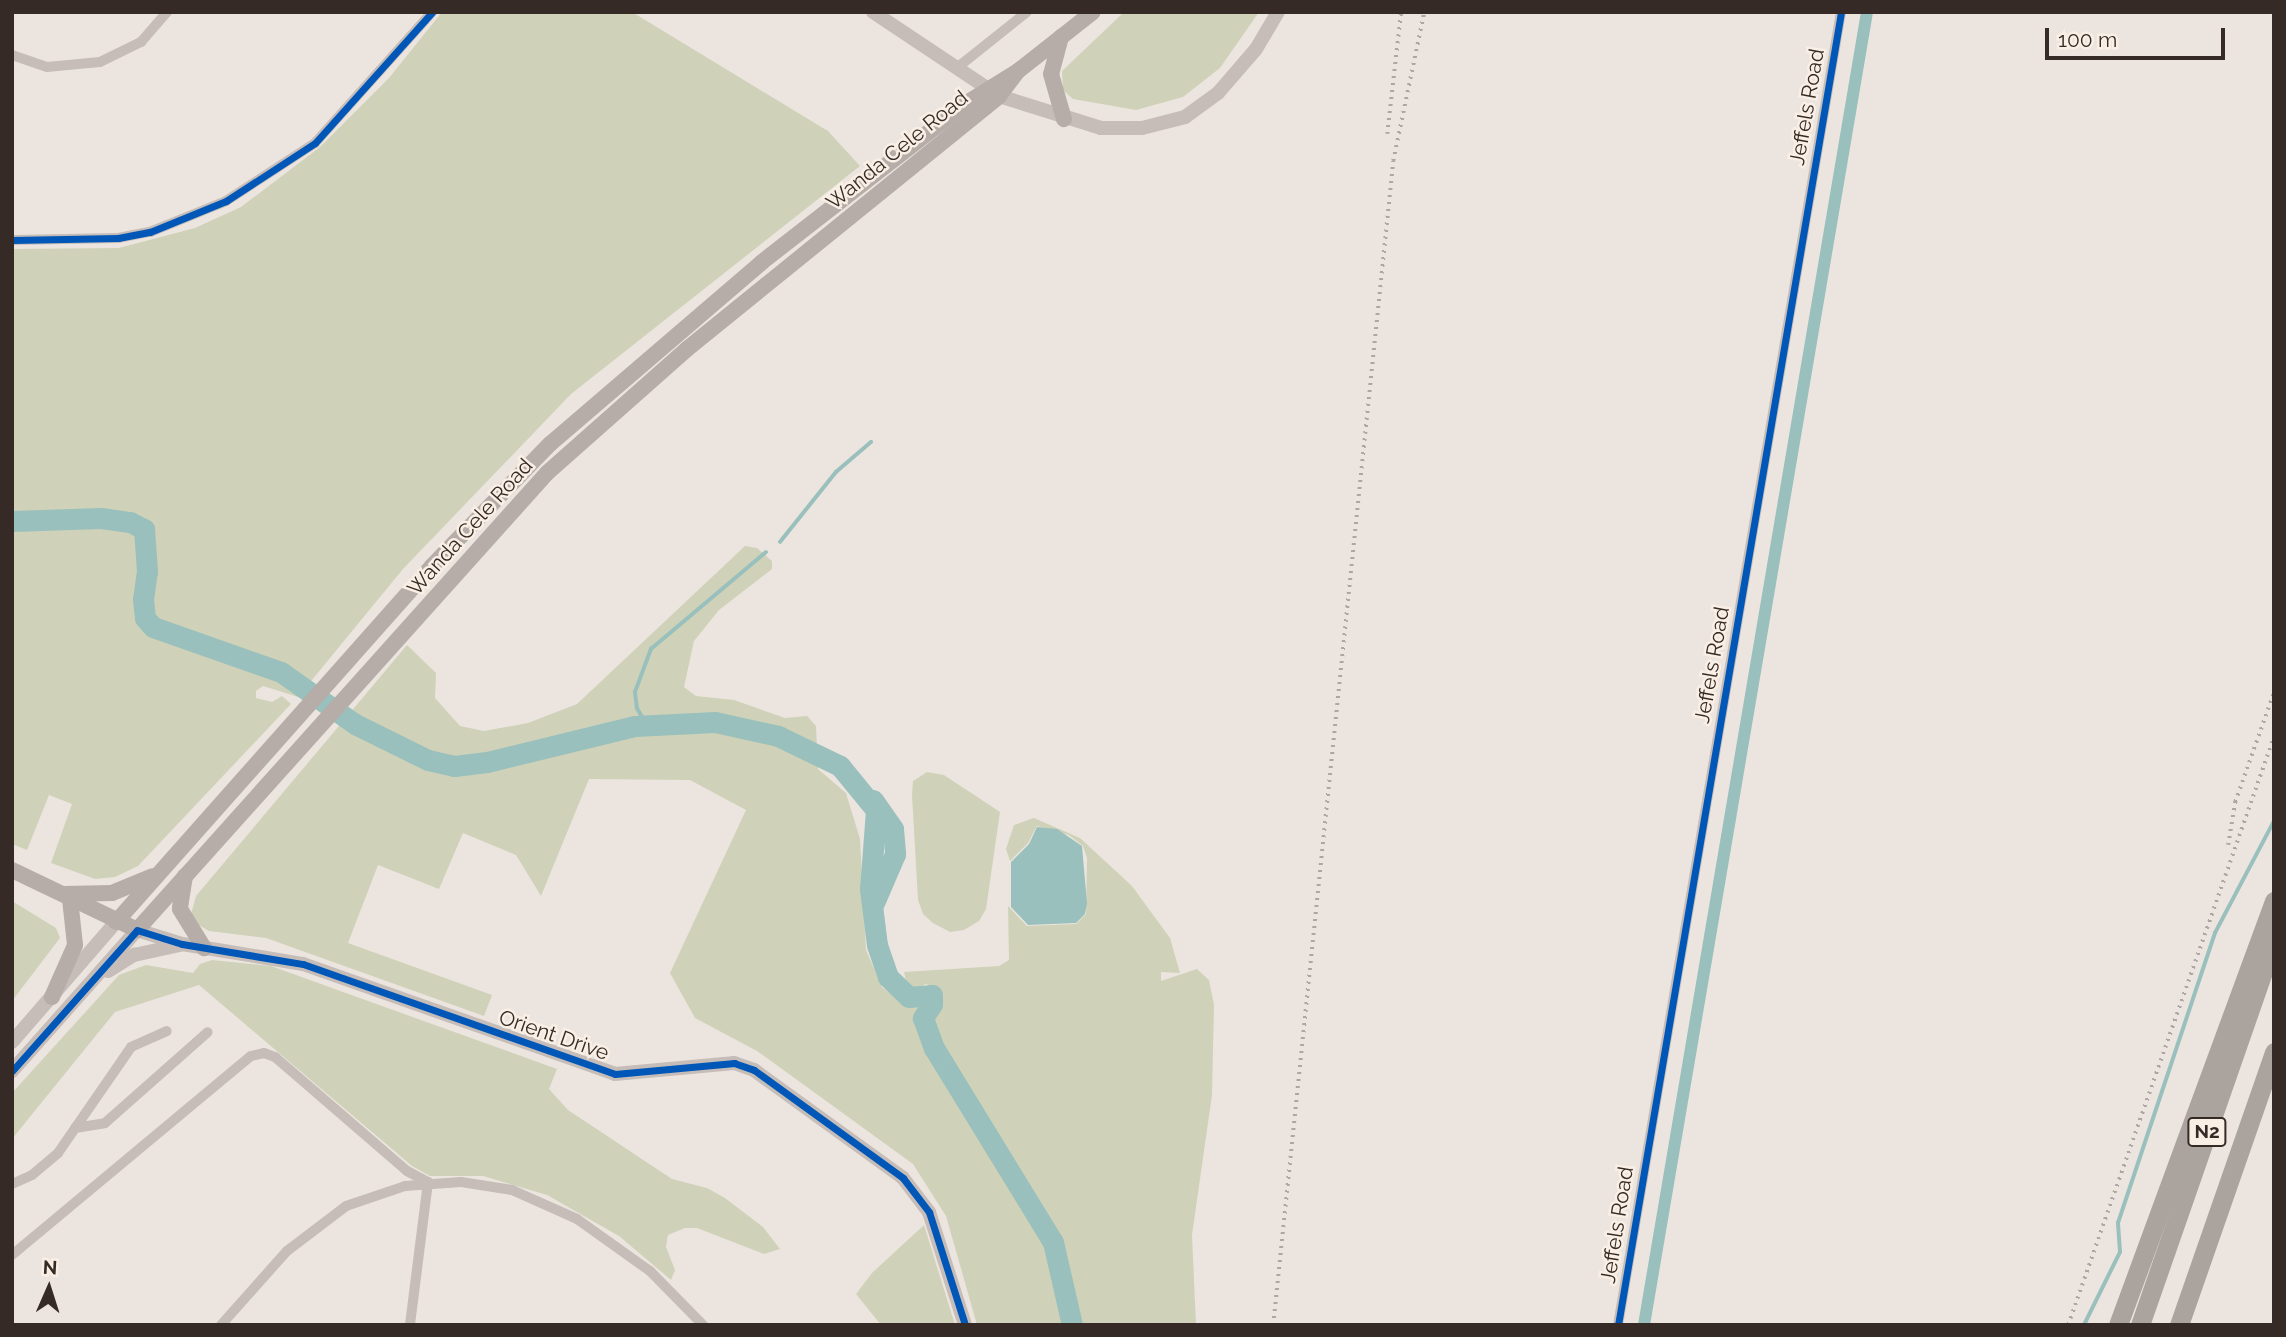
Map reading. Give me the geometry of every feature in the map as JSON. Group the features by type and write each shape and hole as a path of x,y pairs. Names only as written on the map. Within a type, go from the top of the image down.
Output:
{"highway":[{"path":"2118,1325 2274,901"},
{"name":"N2","path":"2140,1325 2274,940"},
{"name":"N2","path":"2179,1325 2274,1052"},
{"path":"2193,1325 2246,1133"}],"main road":[{"name":"Wanda Cele Road","path":"137,930 344,694 547,473 687,349 1018,71 1090,14"},
{"path":"1061,37 1051,74 1064,119"},
{"name":"Wanda Cele Road","path":"116,922 331,679 501,493 609,390 762,262 993,92"},
{"path":"12,870 137,930"},
{"path":"65,897 112,893 162,870"},
{"path":"187,870 180,909 191,934 204,948"},
{"path":"52,996 75,945 65,897"}],"street":[{"path":"12,55 47,66 100,62 141,42 167,12"},
{"path":"12,240 118,238 150,232 226,201 315,143 432,12"},
{"path":"873,12 993,92 1064,119 1101,128 1142,128 1185,117 1218,93 1256,49 1278,12"},
{"path":"958,68 1027,12"},
{"name":"Jeffels Road","path":"1618,1325 1841,12"},
{"name":"Wanda Cele Road","path":"12,1042 116,922"},
{"name":"Wanda Cele Road","path":"12,1071 137,930"},
{"name":"Orient Drive","path":"137,930 181,944 303,964 615,1074 715,1063 734,1063 754,1070 903,1178 929,1212 965,1325"},
{"path":"95,979 134,955 181,944"},
{"path":"12,1184 47,1163 75,1128 131,1047 167,1031"},
{"path":"75,1128 104,1124 208,1032"},
{"path":"12,1255 258,1054 275,1057 407,1171 428,1182"},
{"path":"412,1324 428,1182"},
{"path":"221,1325 287,1251 346,1206 428,1182 487,1184 550,1205 615,1243 650,1270 703,1325"}],"green space":[{"path":"442,12 632,12 828,131 860,166 571,394 403,569 298,697 263,686 256,691 256,698 272,702 282,696 291,704 138,866 115,877 95,879 51,863 72,804 49,795 27,850 12,844 12,249 119,248 195,228 241,207 320,147 389,78"},
{"path":"1124,12 1259,12 1220,68 1183,97 1136,110 1073,99 1063,90 1062,71"},
{"path":"745,546 757,548 772,561 772,569 719,610 694,641 684,687 696,696 734,700 785,718 807,716 816,726 818,769 846,793 860,839 866,950 882,987 906,1006 938,1008 940,990 926,984 913,990 907,986 904,972 999,966 1009,960 1008,906 1027,926 1076,924 1086,914 1087,858 1083,846 1069,835 1037,826 1028,843 1010,861 1006,849 1014,825 1034,818 1080,838 1132,886 1170,938 1180,973 1161,972 1161,981 1197,969 1209,980 1214,1005 1212,1095 1192,1235 1196,1325 977,1325 946,1216 913,1164 757,1051 695,1018 670,973 746,810 690,780 589,779 541,896 516,855 463,833 439,889 378,865 348,943 492,995 484,1016 266,938 209,931 197,924 191,914 196,896 407,645 436,673 435,698 460,726 484,731 528,723 577,704"},
{"path":"927,772 944,775 1000,812 986,909 979,921 964,930 950,932 933,923 923,914 918,900 912,795 913,781"},
{"path":"12,901 56,928 60,938 12,1001"},
{"path":"212,960 271,966 557,1069 549,1089 568,1110 672,1179 707,1188 725,1198 763,1227 780,1249 764,1254 697,1228 685,1228 668,1235 666,1247 675,1270 671,1280 619,1236 547,1195 483,1176 430,1176 412,1166 199,985 115,1012 12,1139 12,1093 119,975 146,965 193,973 200,964"},
{"path":"924,1225 955,1325 881,1325 856,1294 872,1273"}],"water":[{"path":"1037,827 1057,829 1082,846 1087,903 1085,914 1076,923 1028,925 1011,907 1011,862 1029,844"}],"waterway":[{"path":"1644,1325 1867,12"},
{"path":"780,542 836,472 871,442"},
{"path":"12,521 101,518 130,522 144,529 147,571 143,599 145,618 153,627 281,672 355,724 428,760 454,766 487,762 635,726 715,722 778,736 840,766 876,810 870,889 877,945 888,977 909,997 932,995 932,1004 923,1018 934,1048 1053,1242 1072,1325"},
{"path":"647,726 637,709 635,692 651,649 766,552"},
{"path":"873,800 893,829 895,854 874,903"},
{"path":"2084,1325 2120,1252 2118,1223 2215,933 2274,821"}],"railway":[{"path":"1387,134 1401,12"},
{"path":"1273,1325 1393,161 1424,12"},
{"path":"2228,845 2235,802 2274,692"},
{"path":"2068,1325 2274,736"}],"cycle path":[{"path":"12,240 118,238 150,232 226,201 315,143 432,12"},
{"path":"1618,1325 1841,12"},
{"path":"12,1071 137,930 182,944 303,964 615,1074 734,1063 754,1070 903,1178 929,1212 965,1325"}]}
